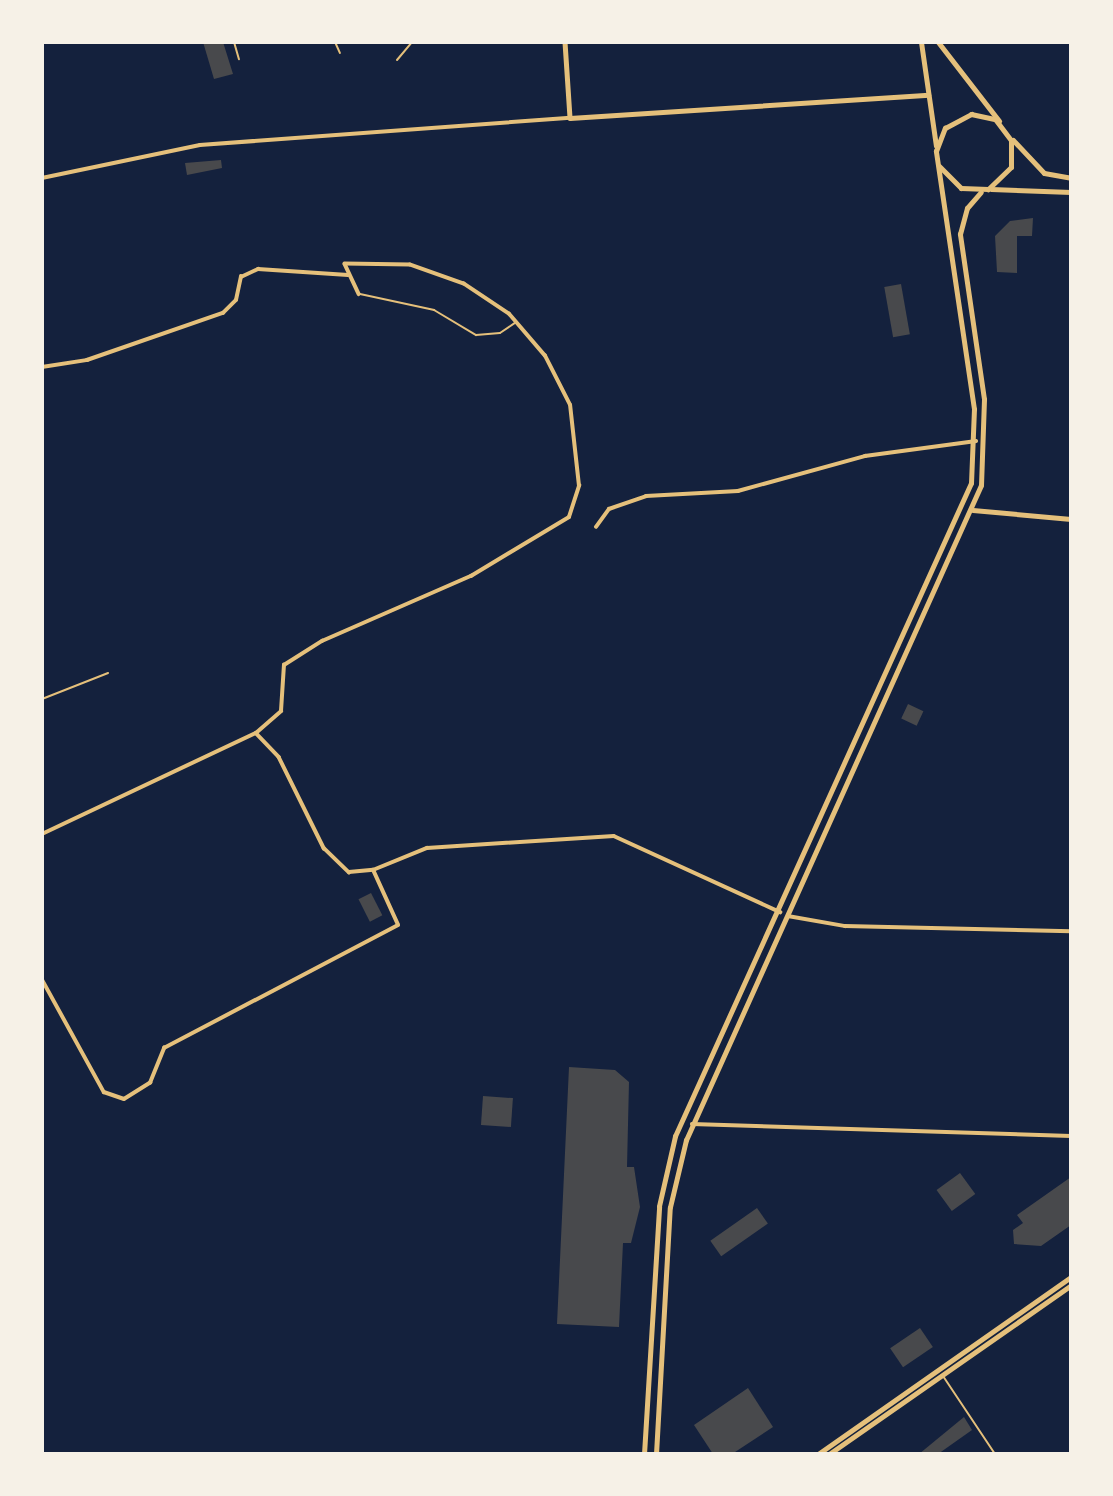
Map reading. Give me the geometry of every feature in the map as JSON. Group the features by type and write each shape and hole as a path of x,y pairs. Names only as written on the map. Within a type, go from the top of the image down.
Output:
{"main road":[{"path":"644,1454 668,1158 963,506 976,441 920,42"},
{"path":"938,42 1040,170 1071,178"},
{"path":"936,151 945,128 961,116 986,115 1003,126"},
{"path":"656,1454 670,1207 692,1124 972,510 986,442 960,234 967,208 1011,167 1009,134"},
{"path":"939,166 956,186 986,190 1071,192"},
{"path":"963,506 972,510"},
{"path":"780,912 788,916"},
{"path":"1049,1297 1071,1277"},
{"path":"818,1454 1049,1297 1071,1285"},
{"path":"829,1454 906,1396"}],"street":[{"path":"565,42 570,118"},
{"path":"42,178 200,145 928,95"},
{"path":"42,834 257,733 281,711 284,665 322,641 471,576 543,537 569,517 579,486 575,423 561,384 516,322 491,298 433,271 369,262 345,264 359,294"},
{"path":"42,367 87,360 223,313 236,300 241,277 258,269 348,275"},
{"path":"596,527 609,509 646,496 738,491 865,456 976,441"},
{"path":"972,510 1071,519"},
{"path":"257,733 279,757 330,856 349,872 373,870 418,850 467,844 614,836 780,912"},
{"path":"42,979 114,1100 145,1088 164,1048 398,925 373,870"},
{"path":"788,916 845,926 1071,931"},
{"path":"692,1124 1071,1136"}],"lane":[{"path":"234,42 239,59"},
{"path":"335,42 340,53"},
{"path":"397,60 412,42"},
{"path":"359,294 434,310 476,335 500,333 516,322"},
{"path":"42,699 108,673"},
{"path":"941,1372 995,1454"}],"building":[{"path":"203,42 223,42 233,74 214,79"},
{"path":"221,160 222,168 187,175 185,163"},
{"path":"1033,218 1032,236 1017,236 1017,273 997,272 995,236 1010,221"},
{"path":"901,284 910,334 893,337 884,287"},
{"path":"908,704 923,711 917,726 901,719"},
{"path":"371,893 382,915 370,922 359,899"},
{"path":"569,1067 615,1070 629,1082 627,1167 634,1167 640,1207 631,1243 623,1243 619,1327 557,1324"},
{"path":"483,1096 513,1098 511,1127 481,1125"},
{"path":"960,1173 975,1194 952,1211 937,1190"},
{"path":"1071,1177 1071,1225 1041,1246 1014,1244 1013,1230 1023,1223 1017,1215"},
{"path":"757,1208 768,1224 721,1256 710,1241"},
{"path":"920,1328 933,1347 903,1367 890,1348"},
{"path":"748,1388 773,1427 732,1454 713,1454 694,1425"},
{"path":"964,1417 972,1430 938,1454 919,1454"}]}
